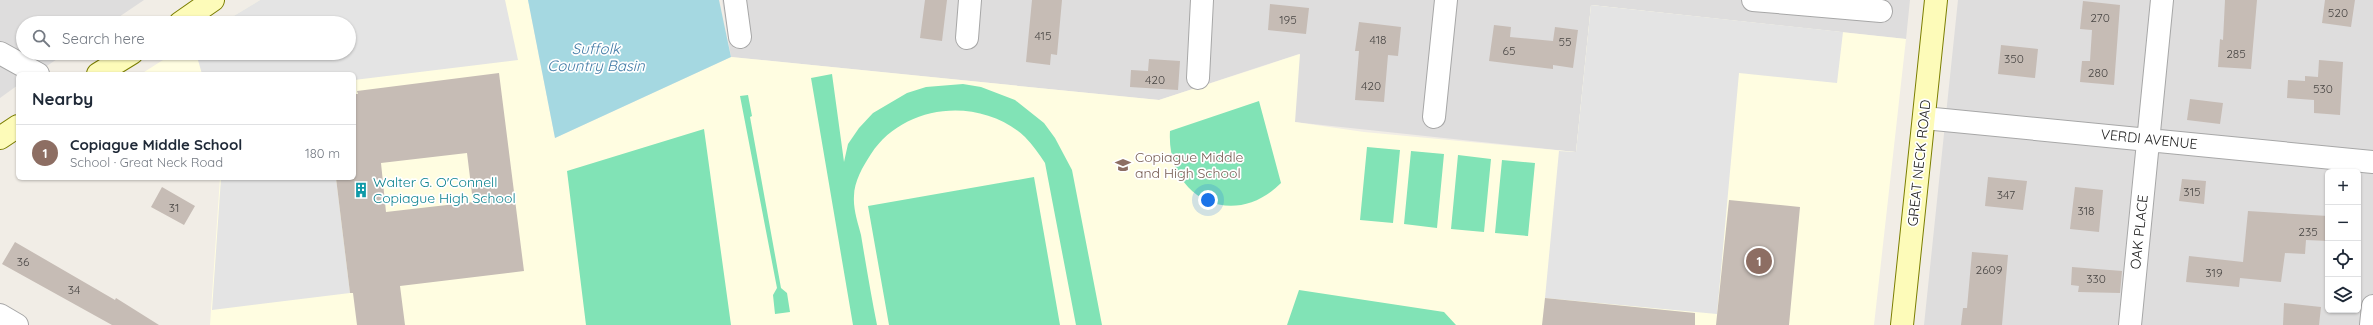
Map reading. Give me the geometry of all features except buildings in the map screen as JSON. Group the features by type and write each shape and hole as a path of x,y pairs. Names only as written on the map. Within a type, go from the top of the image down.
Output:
{"main road":[{"path":"190,16 213,0"},
{"name":"GREAT NECK ROAD","path":"1902,325 1936,0"},
{"path":"101,72 121,60"},
{"path":"0,138 16,127"}],"street":[{"path":"735,0 740,37"},
{"path":"967,38 970,0"},
{"path":"1198,78 1202,0"},
{"path":"1434,117 1446,0"},
{"path":"1753,0 1881,11"},
{"name":"OAK PLACE","path":"2130,325 2162,0"},
{"path":"0,53 34,72"},
{"name":"VERDI AVENUE","path":"1924,118 2373,162"},
{"path":"2371,325 2373,306"},
{"path":"0,316 17,325"}],"shaded area":[{"path":"0,0 144,0 120,16 16,16 16,60 56,60 38,72 16,72 16,86 0,98"},
{"name":"Copiague Middle and High School","path":"260,0 528,0 555,138 731,57 1159,100 1300,54 1295,122 1364,132 1576,152 1591,5 1906,39 1874,325 210,325 220,180 356,180 356,72 144,72 163,60 356,60 356,16 234,16"},
{"path":"260,0 505,0 518,60 356,80 356,72 201,72 198,60 356,60 356,16 234,16"},
{"path":"722,0 1910,0 1906,39 1591,5 1576,152 1294,122 1299,54 1159,100 731,57"},
{"path":"1958,0 2373,0 2373,325 1924,325"},
{"path":"1591,5 1843,32 1837,83 1739,73 1717,314 1545,298 1559,151 1576,152"},
{"path":"221,180 336,180 350,293 212,310"}],"green space":[{"path":"832,74 844,162 848,144 859,128 873,113 907,93 926,87 963,84 981,87 1015,100 1044,123 1055,138 1072,170 1102,325 1076,325 1045,163 1033,146 1025,137 1007,124 987,115 966,111 944,111 923,115 903,124 885,137 871,154 857,180 854,191 854,206 861,235 877,325 853,325 811,78"},
{"path":"748,95 752,116 750,117 781,288 787,293 790,312 775,314 773,295 777,288 740,96"},
{"path":"1259,101 1281,183 1262,197 1243,205 1224,205 1206,200 1191,190 1179,174 1172,154 1170,131"},
{"path":"704,129 731,325 586,325 567,171"},
{"path":"1367,147 1400,150 1393,223 1360,220"},
{"path":"1411,151 1444,154 1437,228 1404,224"},
{"path":"1458,155 1491,159 1484,232 1451,229"},
{"path":"1502,160 1535,163 1528,236 1495,233"},
{"path":"1034,177 1060,325 889,325 868,206"},
{"path":"1299,290 1444,312 1456,325 1287,325"}],"water":[{"name":"Suffolk Country Basin","path":"528,0 719,0 731,57 555,138"}],"place":[{"name":"Copiague Middle and High School","path":"1123,165"},
{"name":"Walter G. O'Connell Copiague High School","path":"361,190"},
{"name":"Copiague Middle School","path":"1759,261"}]}
